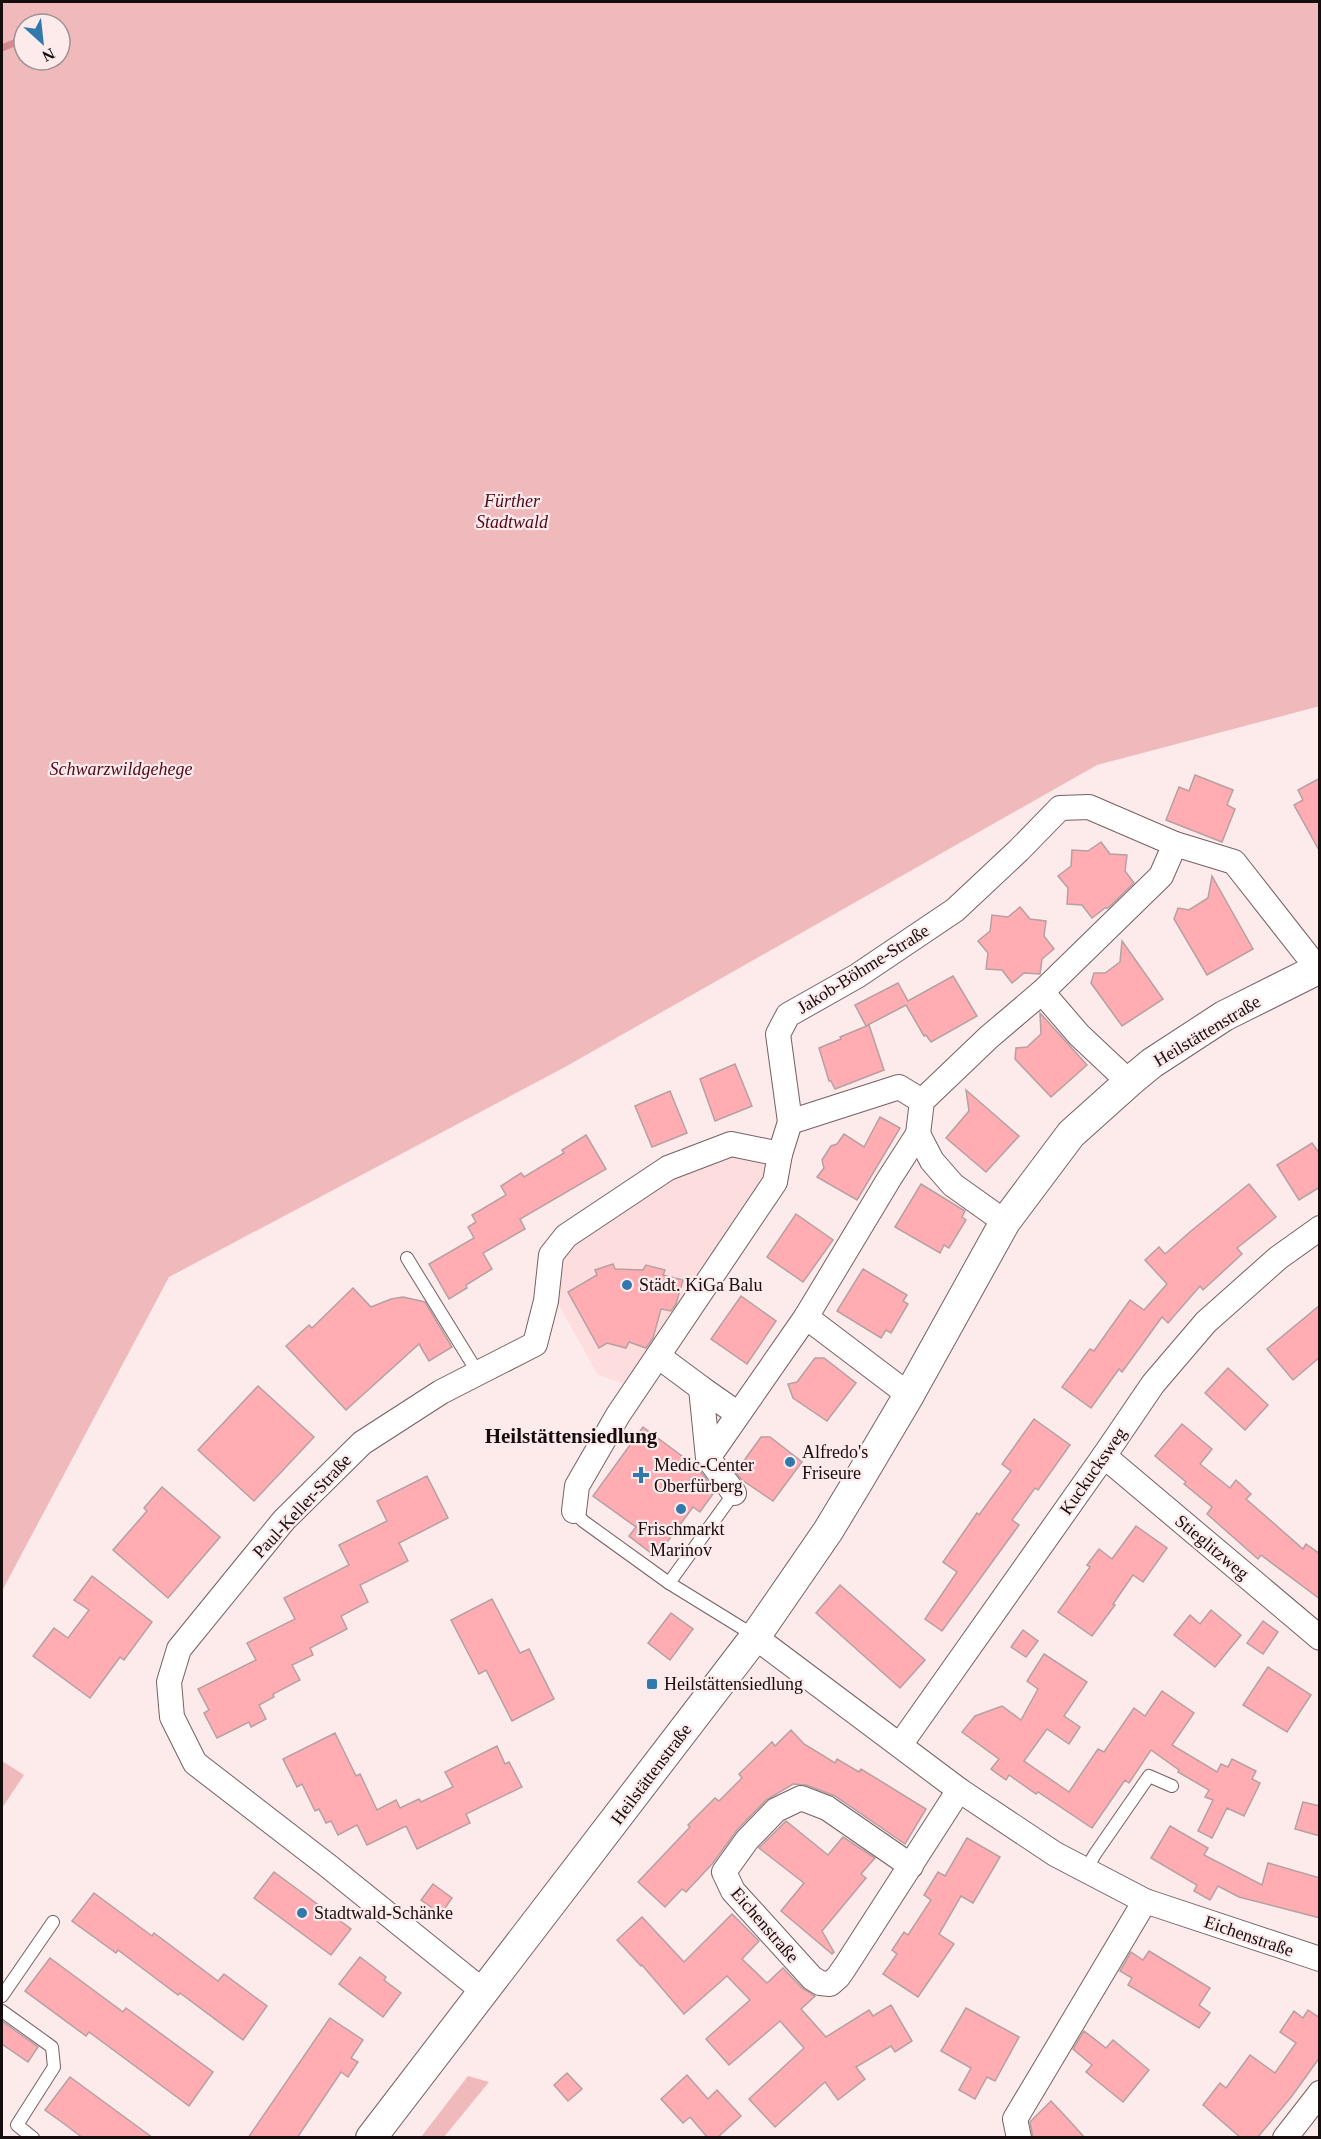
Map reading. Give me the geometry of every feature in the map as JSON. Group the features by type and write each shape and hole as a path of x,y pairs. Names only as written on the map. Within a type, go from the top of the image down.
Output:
{"street":[{"name":"Jakob-Böhme-Straße","path":"574,1511 577,1486 618,1415 775,1182 780,1154 790,1122 778,1034 788,1014 857,976 955,910 1060,808 1089,807 1175,844 1234,862 1319,968"},
{"path":"708,1458 806,1317 918,1134 922,1101 989,1037 1042,992 1161,876 1175,844"},
{"name":"Heilstättenstraße","path":"371,2138 755,1636 828,1531 909,1395 1005,1222 1071,1134 1152,1064 1224,1016 1319,968"},
{"path":"1042,992 1079,1035 1129,1082"},
{"path":"790,1122 899,1087 922,1101"},
{"path":"918,1134 932,1161 953,1185 1005,1222"},
{"name":"Paul-Keller-Straße","path":"483,1991 327,1865 195,1763 172,1717 169,1682 179,1649 284,1520 362,1443 441,1392 535,1344 546,1301 551,1255 566,1236 668,1168 731,1144 780,1154"},
{"name":"Kuckucksweg","path":"900,1745 1153,1384 1206,1322 1278,1258 1320,1227"},
{"path":"806,1317 909,1395"},
{"path":"657,1356 738,1414"},
{"path":"701,1388 708,1458 734,1492"},
{"name":"Stieglitzweg","path":"1104,1456 1320,1638"},
{"name":"Eichenstraße","path":"755,1636 959,1790 1055,1854 1145,1901 1320,1959"},
{"name":"Eichenstraße","path":"911,1866 827,1808 801,1798 776,1810 747,1840 724,1872 733,1891 812,1978 820,1983 830,1984 845,1967 911,1866 959,1790"},
{"path":"1019,2138 1015,2119 1145,1901"},
{"path":"1285,2138 1320,2093"}],"lane":[{"path":"407,1258 478,1373"},
{"path":"669,1583 734,1492"},
{"path":"574,1511 583,1521 669,1583 755,1636"},
{"path":"1086,1870 1149,1776 1172,1786"},
{"path":"2,1996 53,1922"},
{"path":"2,2011 52,2047 54,2067 17,2125 33,2138"}],"shaded area":[{"name":"Städt. KiGa Balu","path":"720,1152 757,1156 768,1168 767,1178 630,1386 598,1375 557,1302 559,1267 573,1239"}],"green space":[{"name":"Fürther Stadtwald","path":"2,2 1319,2 1320,706 1097,765 565,1067 169,1277 2,1591"},
{"path":"2,1761 24,1775 2,1808"},
{"path":"468,2076 489,2082 444,2137 421,2137"}],"building":[{"path":"1195,775 1233,790 1227,805 1235,809 1222,842 1166,820 1179,787 1189,791"},
{"path":"1320,778 1320,852 1294,805 1303,800 1298,790"},
{"path":"1101,842 1110,854 1127,855 1125,871 1134,883 1108,908 1092,918 1082,905 1067,904 1068,888 1058,876 1071,866 1072,850 1088,851"},
{"path":"1212,876 1253,949 1207,975 1174,919 1178,908 1189,910 1208,898"},
{"path":"1020,907 1030,919 1046,921 1044,936 1054,949 1042,959 1040,974 1024,973 1012,983 1002,970 986,969 988,953 978,941 990,931 992,915 1008,917"},
{"path":"1122,941 1163,999 1122,1026 1091,983 1094,973 1105,973 1120,962"},
{"path":"953,976 977,1016 931,1042 926,1035 924,1036 906,1005 866,1026 855,1005 898,983 908,1001"},
{"path":"1040,1013 1087,1065 1051,1097 1015,1059 1016,1048 1027,1047 1041,1034"},
{"path":"869,1025 884,1070 835,1089 829,1081 819,1048"},
{"path":"735,1064 752,1106 715,1121 700,1079"},
{"path":"966,1090 1019,1136 986,1172 946,1138 969,1111"},
{"path":"670,1091 687,1133 652,1147 635,1106"},
{"path":"880,1117 900,1128 857,1200 817,1177 824,1168 822,1160 831,1146 837,1144 844,1134 864,1147"},
{"path":"586,1135 606,1169 520,1219 525,1229 483,1253 492,1269 449,1299 429,1264 474,1238 468,1227 476,1222 472,1215 506,1195 501,1186 521,1173 524,1177 564,1153 562,1150"},
{"path":"1312,1143 1320,1154 1320,1187 1299,1200 1277,1165"},
{"path":"921,1184 965,1211 962,1217 966,1220 949,1248 944,1245 940,1253 895,1227"},
{"path":"1249,1184 1276,1217 1237,1248 1242,1254 1203,1290 1200,1286 1168,1323 1162,1317 1122,1372 1119,1369 1091,1408 1062,1387 1090,1349 1094,1351 1130,1300 1144,1310 1167,1284 1145,1260 1159,1247 1165,1254"},
{"path":"796,1214 833,1240 803,1282 767,1257"},
{"path":"613,1264 615,1269 643,1270 646,1265 665,1270 663,1275 683,1280 676,1304 671,1311 661,1309 653,1338 646,1348 629,1342 626,1348 607,1343 599,1348 568,1292 597,1275 595,1270"},
{"path":"863,1269 907,1295 903,1301 908,1304 891,1333 886,1330 881,1338 837,1311"},
{"path":"353,1288 371,1307 403,1297 425,1302 452,1347 429,1361 419,1344 346,1410 286,1346 309,1325 312,1328"},
{"path":"741,1296 776,1321 747,1364 711,1339"},
{"path":"1320,1305 1320,1357 1293,1380 1267,1349"},
{"path":"815,1358 824,1358 856,1383 827,1421 793,1398 788,1384 797,1382"},
{"path":"1228,1368 1268,1405 1245,1430 1205,1393"},
{"path":"258,1386 314,1437 254,1501 198,1450"},
{"path":"1034,1419 1070,1445 1038,1490 1035,1488 1012,1520 1019,1525 942,1631 925,1619 957,1572 943,1562 977,1513 979,1515 1011,1471 1002,1464"},
{"path":"1182,1424 1212,1449 1200,1464 1230,1488 1236,1480 1251,1494 1246,1499 1303,1549 1306,1544 1320,1554 1320,1599 1261,1555 1258,1559 1207,1514 1212,1507 1155,1456"},
{"path":"643,1427 698,1468 715,1491 700,1512 693,1507 656,1557 629,1536 636,1527 593,1496"},
{"path":"761,1437 770,1437 802,1462 773,1501 742,1480 737,1474 734,1463 743,1462"},
{"path":"427,1476 448,1518 399,1543 408,1561 360,1585 368,1602 341,1616 347,1629 310,1648 313,1655 292,1665 300,1680 273,1694 274,1697 259,1705 266,1719 251,1727 249,1722 217,1738 204,1713 209,1710 198,1689 256,1660 247,1643 295,1619 284,1598 349,1565 339,1545 387,1521 377,1501"},
{"path":"162,1487 220,1537 168,1598 113,1550 147,1511 144,1508"},
{"path":"1136,1526 1167,1548 1143,1582 1133,1575 1092,1636 1058,1612 1090,1567 1087,1565 1099,1549 1112,1559"},
{"path":"92,1576 152,1622 124,1660 120,1657 90,1698 33,1656 54,1628 68,1638 89,1610 74,1600"},
{"path":"840,1585 925,1660 900,1688 816,1613"},
{"path":"492,1599 520,1653 529,1649 554,1699 512,1721 486,1670 479,1674 451,1620"},
{"path":"1211,1610 1241,1635 1215,1667 1174,1635 1190,1615 1200,1624"},
{"path":"671,1613 693,1629 670,1660 648,1643"},
{"path":"1263,1621 1278,1632 1263,1654 1247,1643"},
{"path":"1023,1630 1038,1641 1026,1657 1011,1647"},
{"path":"1044,1654 1087,1682 1064,1716 1080,1727 1069,1744 1047,1729 1024,1761 1069,1792 1098,1749 1104,1752 1134,1708 1145,1716 1162,1691 1194,1713 1172,1745 1217,1772 1221,1764 1228,1767 1232,1759 1256,1771 1252,1779 1260,1783 1244,1816 1227,1808 1212,1838 1198,1831 1213,1800 1205,1797 1209,1790 1178,1772 1179,1770 1151,1750 1129,1783 1125,1780 1092,1828 1009,1775 1006,1780 991,1769 999,1759 962,1732 975,1716 1002,1706 1021,1720 1038,1689 1027,1681"},
{"path":"1268,1667 1311,1695 1287,1732 1243,1705"},
{"path":"791,1730 804,1744 835,1763 837,1759 859,1772 861,1769 926,1809 905,1844 835,1796 806,1785 793,1784 766,1800 737,1830 713,1863 686,1892 682,1889 665,1907 638,1882 715,1798 719,1801 742,1778 739,1774 772,1742 775,1746"},
{"path":"335,1733 356,1776 360,1774 377,1810 396,1800 400,1808 419,1799 421,1802 453,1787 445,1772 497,1746 505,1764 509,1762 522,1787 466,1814 470,1823 417,1849 406,1826 367,1845 357,1825 338,1835 331,1821 326,1823 319,1809 315,1811 302,1784 297,1787 283,1759"},
{"path":"1303,1802 1320,1806 1320,1836 1295,1829"},
{"path":"786,1821 828,1855 843,1837 875,1858 861,1874 866,1878 822,1931 834,1952 832,1954 781,1911 804,1883 759,1848"},
{"path":"1170,1826 1208,1848 1204,1855 1262,1885 1268,1863 1320,1878 1320,1918 1239,1897 1218,1886 1210,1900 1194,1891 1197,1885 1151,1858"},
{"path":"967,1838 1000,1857 973,1903 961,1896 939,1934 954,1944 918,1997 883,1974 897,1954 892,1950 904,1932 908,1935 931,1900 924,1895 938,1872 945,1876"},
{"name":"Stadtwald-Schänke","path":"274,1872 351,1929 331,1955 254,1898"},
{"path":"433,1884 452,1898 441,1914 421,1900"},
{"path":"94,1893 152,1936 154,1933 218,1981 224,1974 267,2006 243,2040 180,1993 178,1995 118,1950 116,1953 72,1921"},
{"path":"732,1914 759,1941 742,1959 767,1983 783,1968 802,1988 815,1996 801,2009 826,2037 869,2010 873,2016 891,2005 912,2041 895,2052 891,2046 856,2067 865,2079 838,2100 825,2082 775,2127 749,2099 804,2048 780,2021 729,2065 706,2039 750,2000 727,1976 684,2014 617,1940 642,1917 684,1962"},
{"path":"1149,1951 1210,1988 1199,2005 1210,2013 1199,2028 1128,1985 1132,1978 1120,1971 1131,1952 1143,1960"},
{"path":"360,1957 386,1977 384,1980 401,1993 383,2017 339,1984"},
{"path":"50,1958 123,2012 126,2008 213,2072 189,2106 89,2032 86,2036 25,1991"},
{"path":"966,2008 1019,2037 995,2081 987,2077 975,2099 959,2090 971,2068 941,2051"},
{"path":"1308,2010 1320,2018 1320,2057 1292,2096 1257,2138 1241,2138 1203,2105 1220,2083 1226,2088 1250,2055 1275,2073 1296,2043 1280,2032 1294,2011 1303,2018"},
{"path":"330,2018 363,2040 351,2058 358,2062 348,2077 341,2072 297,2138 248,2138"},
{"path":"2,2021 38,2047 28,2062 2,2044"},
{"path":"1084,2031 1106,2048 1113,2040 1149,2070 1123,2102 1086,2072 1092,2065 1073,2049"},
{"path":"567,2073 582,2089 568,2101 554,2085"},
{"path":"687,2075 708,2099 717,2090 741,2116 717,2138 708,2138 690,2117 683,2123 661,2099"},
{"path":"70,2077 153,2138 83,2138 45,2110"},
{"path":"1051,2101 1085,2138 1033,2138 1030,2122"}],"waterway":[{"path":"2,48 12,44"}],"place":[{"name":"Städt. KiGa Balu","path":"627,1285"},
{"name":"Alfredo's Friseure","path":"790,1462"},
{"name":"Medic-Center Oberfürberg","path":"641,1475"},
{"name":"Frischmarkt Marinov","path":"681,1509"},
{"name":"Heilstättensiedlung","path":"652,1684"},
{"name":"Stadtwald-Schänke","path":"302,1913"}],"district":[{"name":"Heilstättensiedlung","path":"571,1436"}],"park label":[{"name":"Schwarzwildgehege","path":"121,769"}]}
